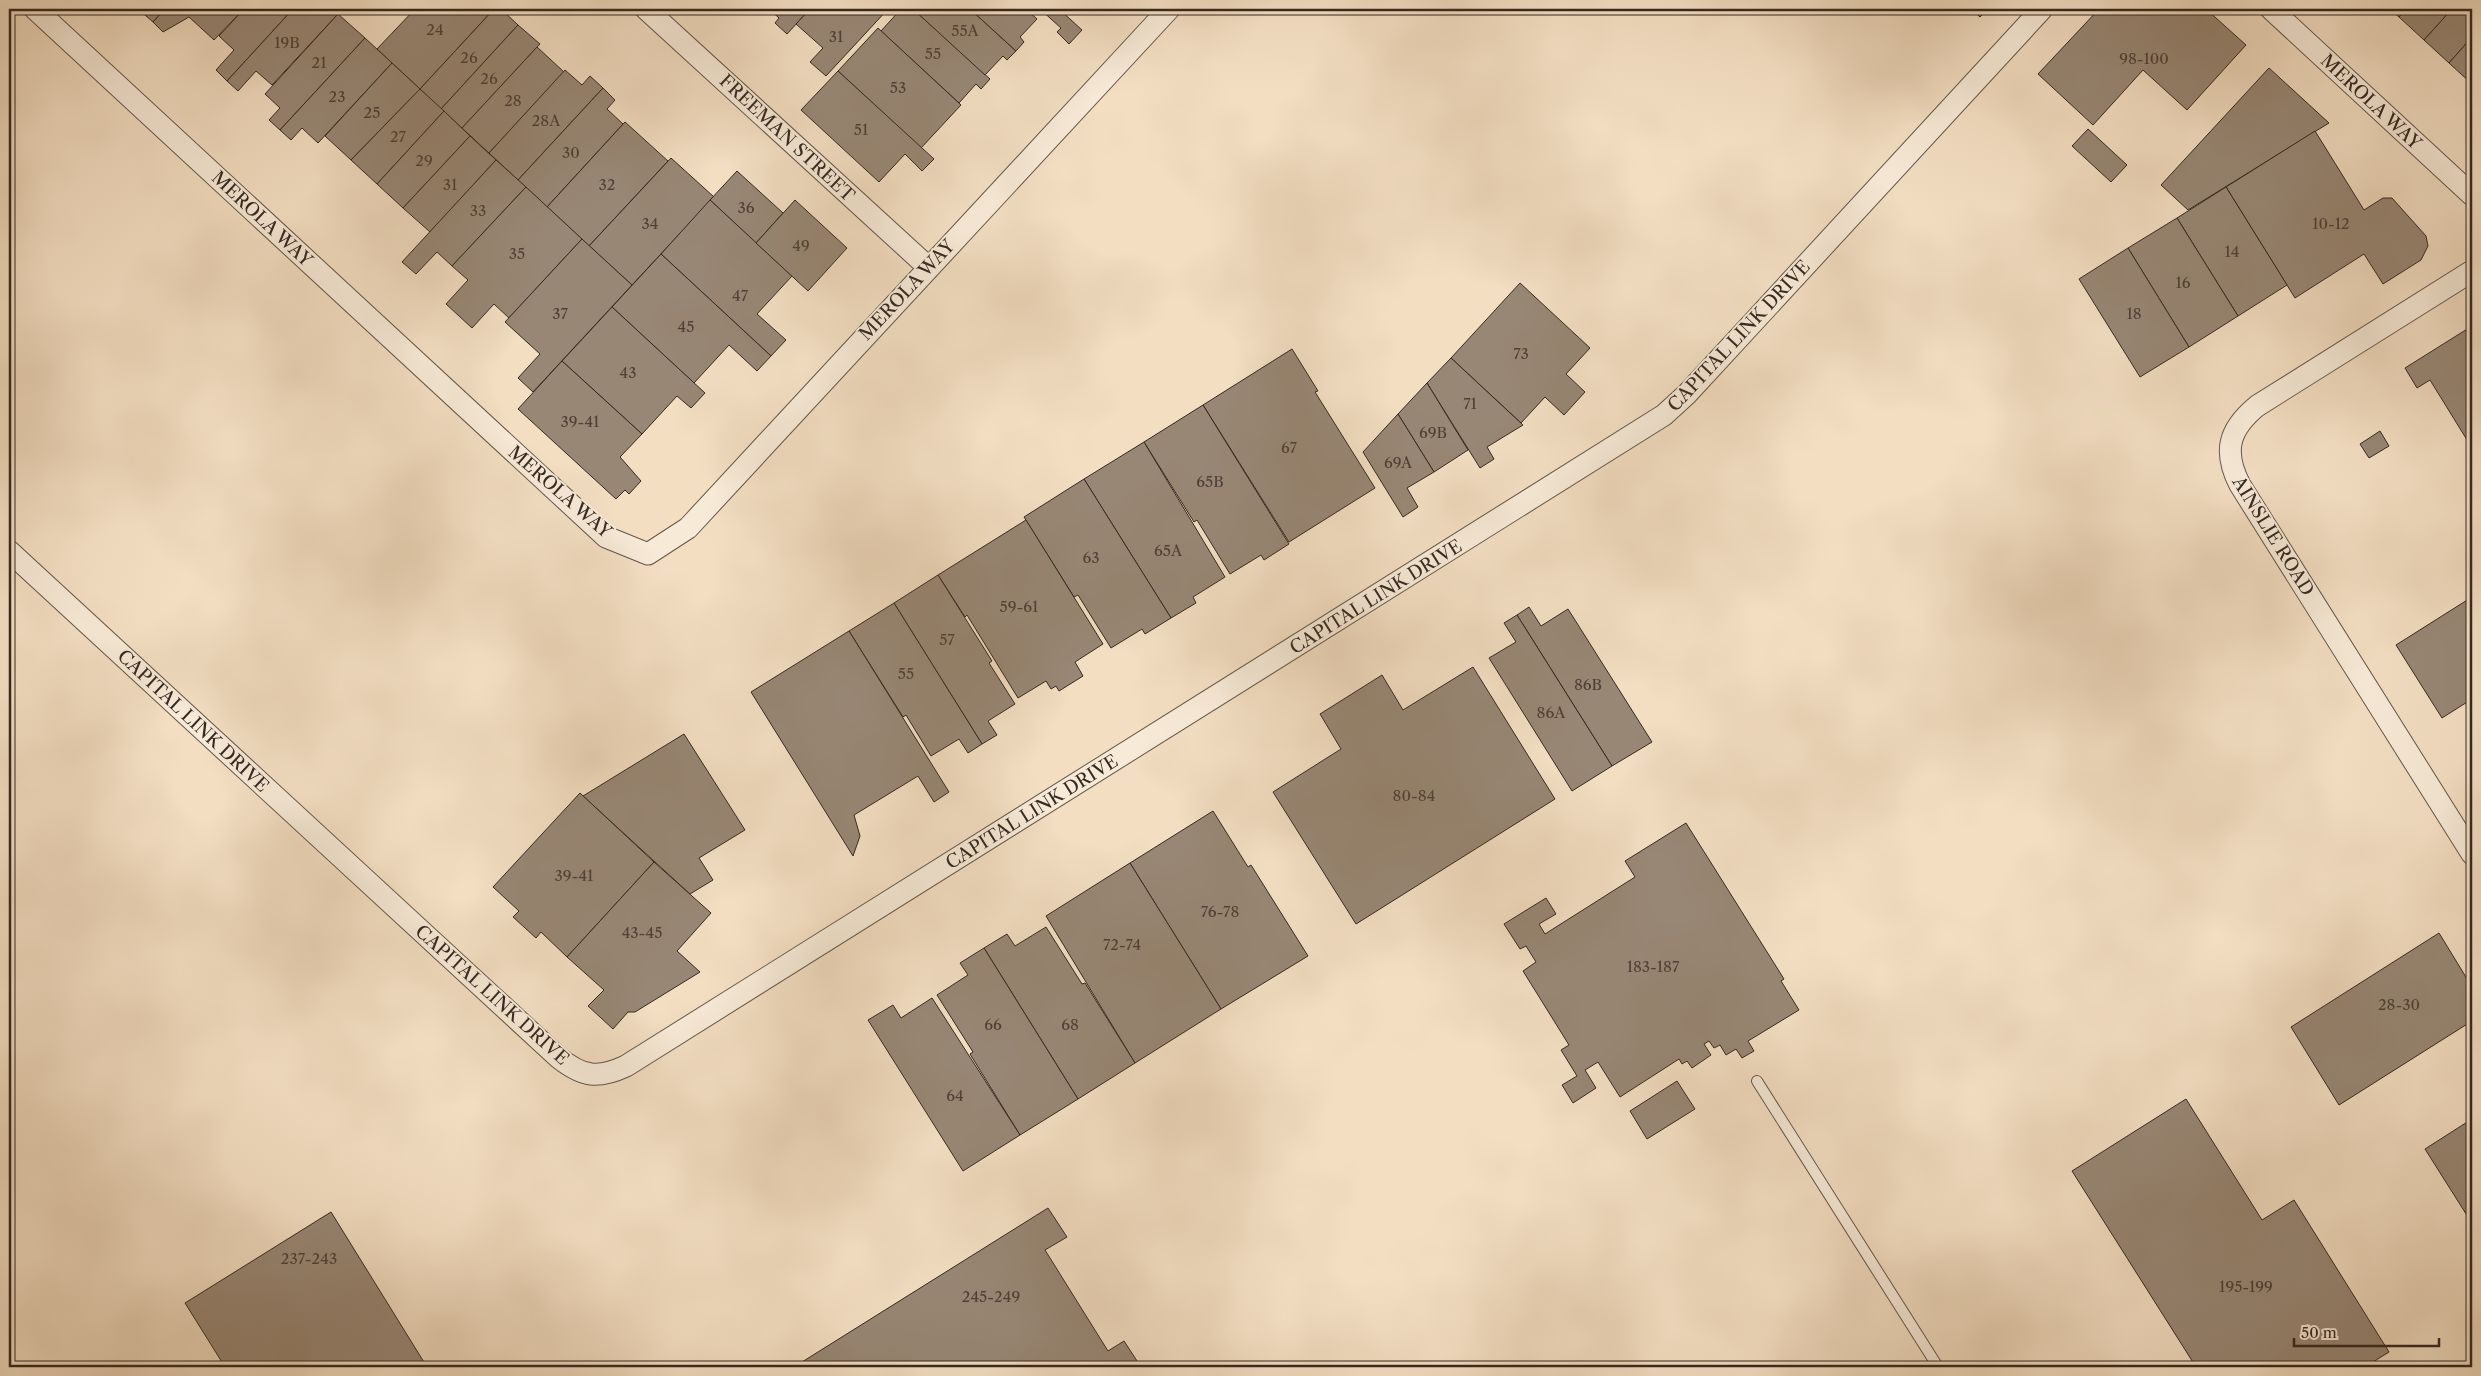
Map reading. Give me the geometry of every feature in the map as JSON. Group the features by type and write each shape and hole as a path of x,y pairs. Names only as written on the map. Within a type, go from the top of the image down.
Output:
{"street":[{"name":"MEROLA WAY","path":"34,9 606,537 648,554 688,528 1169,9"},
{"name":"FREEMAN STREET","path":"646,9 928,268"},
{"name":"CAPITAL LINK DRIVE","path":"9,551 559,1058 581,1073 607,1074 651,1050 1664,415 1694,387 2042,9"},
{"name":"MEROLA WAY","path":"2271,9 2472,194"},
{"name":"AINSLIE ROAD","path":"2472,271 2257,406 2238,425 2232,437 2229,460 2240,485 2472,854"}],"lane":[{"path":"1757,1082 1938,1367"}],"building":[{"path":"138,9 165,9 153,22"},
{"path":"165,9 244,9 214,40 189,17 163,32 153,22"},
{"path":"244,9 293,9 227,81 216,70 234,50 219,36"},
{"path":"293,9 333,9 338,14 272,85 256,71 238,91 227,81"},
{"path":"415,9 494,9 420,89 377,49"},
{"path":"494,9 501,9 518,25 441,109 420,89"},
{"path":"769,9 810,9 787,34 775,23 779,18"},
{"path":"810,9 888,9 826,76 810,62 823,48 796,24"},
{"path":"901,9 913,9 990,79 981,89 976,84 959,103 881,31"},
{"path":"913,9 970,9 1016,51 1007,60 1003,56 985,75"},
{"path":"970,9 1026,9 1037,19 1020,37 1024,42 1016,51"},
{"path":"1040,9 1059,9 1082,30 1069,44 1057,32 1061,28"},
{"path":"1971,9 1988,9 1980,17"},
{"path":"2099,9 2206,9 2246,45 2187,110 2143,70 2093,125 2038,74"},
{"path":"2390,9 2406,9 2399,17"},
{"path":"2406,9 2452,9 2424,40 2399,17"},
{"path":"2452,9 2472,9 2472,37 2449,63 2424,40"},
{"path":"338,14 365,38 280,130 269,120 280,108 265,94"},
{"path":"518,25 540,44 462,128 441,109"},
{"path":"878,28 961,105 921,148 838,71"},
{"path":"2472,37 2472,84 2449,63"},
{"path":"365,38 392,63 318,143 302,128 291,140 280,130"},
{"path":"537,47 564,72 489,153 462,128"},
{"path":"392,63 420,89 351,160 325,136"},
{"path":"2269,68 2329,123 2188,210 2161,185"},
{"path":"565,70 582,85 590,76 603,88 518,180 489,153"},
{"path":"838,71 934,159 922,171 905,154 879,182 801,110"},
{"path":"603,88 615,100 607,109 623,124 547,207 518,180"},
{"path":"420,89 444,111 377,184 351,160"},
{"path":"444,111 470,136 403,208 377,184"},
{"path":"625,122 668,161 589,246 547,207"},
{"path":"2088,129 2127,165 2111,182 2072,146"},
{"path":"2315,131 2364,210 2383,198 2392,198 2426,236 2428,246 2421,260 2383,284 2364,254 2295,298 2226,187"},
{"path":"470,136 496,160 430,232 403,208"},
{"path":"671,158 714,197 632,285 589,246"},
{"path":"496,160 526,187 452,266 437,252 416,274 402,262"},
{"path":"737,171 783,213 756,243 710,200"},
{"path":"526,187 582,239 509,318 494,304 472,328 446,304 468,280 452,266"},
{"path":"2226,187 2287,285 2238,316 2177,218"},
{"path":"710,200 792,276 757,314 786,340 771,356 661,254"},
{"path":"795,200 847,248 808,291 756,243"},
{"path":"2177,218 2238,316 2189,347 2128,248"},
{"path":"582,239 632,285 533,392 518,378 540,354 505,322"},
{"path":"2128,248 2189,347 2140,377 2079,279"},
{"path":"661,254 771,356 757,371 729,345 694,383 612,307"},
{"path":"1520,283 1590,348 1566,374 1585,392 1564,415 1545,397 1521,423 1451,358"},
{"path":"612,307 705,393 691,408 677,396 642,434 562,361"},
{"path":"2472,326 2472,448 2430,380 2417,388 2405,368"},
{"path":"1292,349 1318,391 1315,392 1375,488 1289,542 1203,405"},
{"path":"1451,358 1523,425 1487,447 1494,459 1480,468 1427,383"},
{"path":"562,361 642,434 620,457 641,481 629,494 625,490 616,499 518,409"},
{"path":"1427,383 1468,450 1434,472 1398,414"},
{"path":"1203,405 1289,544 1264,560 1261,555 1230,574 1197,520 1194,522 1144,442"},
{"path":"1398,414 1434,472 1407,488 1418,507 1403,517 1363,452"},
{"path":"2380,431 2389,446 2369,458 2360,444"},
{"path":"1144,442 1225,577 1193,597 1196,603 1171,618 1084,479"},
{"path":"1084,479 1171,618 1145,634 1142,629 1111,648 1078,595 1074,597 1024,517"},
{"path":"1026,520 1103,644 1075,662 1083,676 1059,691 1056,686 1051,689 1046,681 1018,698 967,615 965,617 938,575"},
{"path":"938,575 992,661 989,663 1015,704 988,721 997,735 982,744 894,603"},
{"path":"2472,597 2472,699 2442,718 2396,645"},
{"path":"894,603 982,744 968,753 959,739 931,756 906,715 903,717 849,631"},
{"path":"1529,607 1541,626 1568,609 1652,742 1612,766 1517,615"},
{"path":"1517,615 1612,766 1572,791 1489,658 1516,642 1504,623"},
{"path":"849,631 949,792 934,802 918,776 854,815 860,836 853,856 751,692"},
{"path":"1473,667 1555,799 1356,924 1273,792 1341,749 1320,714 1382,675 1403,710"},
{"path":"684,734 745,830 699,858 713,880 690,894 583,796"},
{"path":"580,793 654,862 567,957 541,932 536,938 513,917 519,911 493,887"},
{"path":"1213,811 1248,867 1251,865 1308,956 1221,1009 1130,863"},
{"path":"1686,823 1784,979 1781,981 1799,1010 1748,1041 1754,1051 1742,1058 1736,1049 1726,1055 1720,1045 1714,1048 1709,1041 1704,1044 1711,1055 1692,1068 1687,1061 1682,1064 1679,1059 1620,1097 1598,1062 1585,1070 1596,1088 1573,1103 1562,1085 1577,1076 1561,1050 1569,1045 1523,971 1536,962 1526,946 1520,949 1504,924 1546,898 1556,914 1539,924 1545,934 1635,877 1625,861"},
{"path":"654,862 711,913 677,951 700,972 635,1012 628,1012 613,1029 588,1006 604,990 567,957"},
{"path":"1130,863 1221,1009 1135,1063 1046,916"},
{"path":"1046,927 1082,984 1085,983 1135,1063 1078,1099 984,948 1007,934 1015,946"},
{"path":"2439,933 2472,987 2472,1021 2339,1105 2291,1027"},
{"path":"984,948 1078,1099 1020,1135 970,1054 973,1052 937,995 968,975 960,963"},
{"path":"932,998 1020,1135 963,1171 868,1020 893,1005 901,1018"},
{"path":"1677,1081 1695,1109 1647,1139 1630,1111"},
{"path":"2186,1099 2262,1220 2294,1200 2389,1352 2365,1367 2196,1367 2072,1171"},
{"path":"2472,1119 2472,1214 2468,1217 2425,1149"},
{"path":"1048,1208 1067,1237 1045,1250 1108,1351 1124,1341 1141,1367 794,1367"},
{"path":"331,1212 427,1367 225,1367 185,1303"}]}
